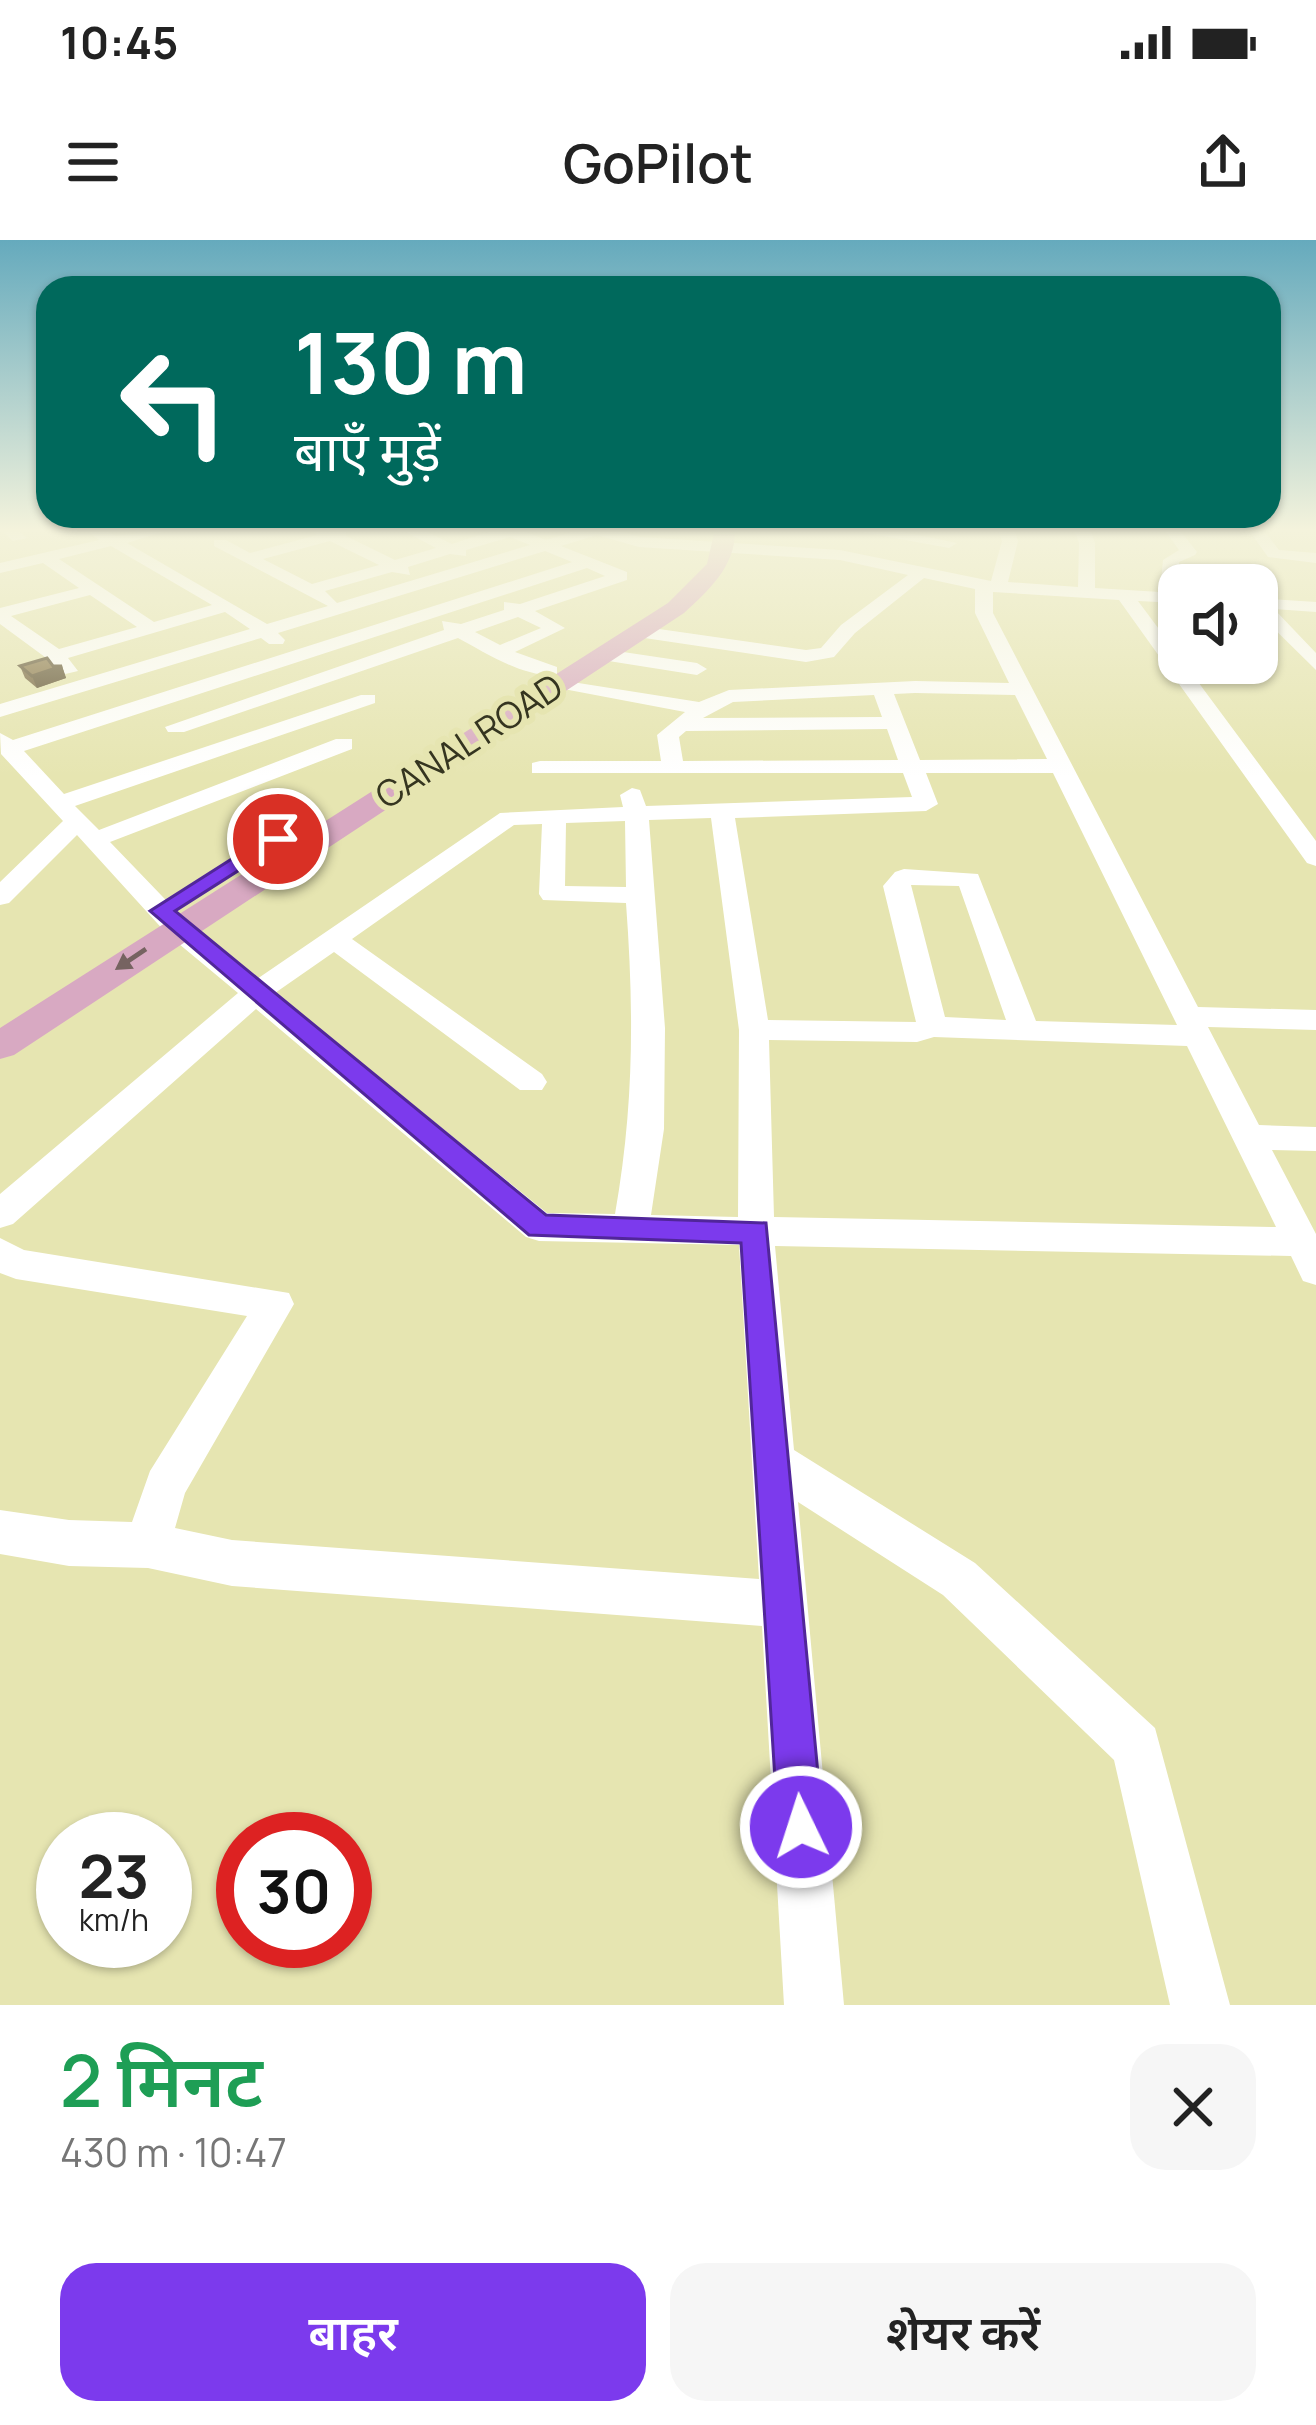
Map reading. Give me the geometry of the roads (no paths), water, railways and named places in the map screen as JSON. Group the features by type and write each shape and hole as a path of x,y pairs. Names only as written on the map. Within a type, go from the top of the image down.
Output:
{"main road":[{"name":"CANAL ROAD","path":"0,1016 169,920 555,677 649,611"},
{"name":"CANAL ROAD","path":"555,677 603,655 671,611"},
{"name":"CANAL ROAD","path":"0,1046 169,920"}],"street":[{"path":"124,611 151,628"},
{"path":"56,656 208,611"},
{"path":"0,897 77,821 368,699 235,611"},
{"path":"0,711 330,611"},
{"path":"419,611 555,677 702,709"},
{"path":"433,611 4,744 169,920 539,1227 756,1231 1309,1256 984,611"},
{"path":"176,727 516,611"},
{"path":"501,651 556,628 523,611"},
{"path":"638,632 806,656 826,653 871,611"},
{"path":"1137,611 1316,858"},
{"path":"0,615 56,656 85,686"},
{"path":"1278,625 1316,664"},
{"path":"603,655 698,669"},
{"path":"673,767 668,734 729,696 1022,689"},
{"path":"0,1214 256,993 495,824 524,816 926,803 883,691"},
{"path":"682,725 895,723"},
{"path":"77,821 344,744"},
{"path":"540,768 1061,766"},
{"path":"628,770 650,1028 646,1129 631,1229"},
{"path":"722,813 754,1030 756,1231 814,2005"},
{"path":"554,818 552,894 639,895"},
{"path":"932,1027 896,886 904,877 969,878 1025,1030"},
{"path":"334,939 531,1082"},
{"path":"754,1030 1025,1030 1316,1020"},
{"path":"1251,1138 1316,1139"},
{"path":"5,1265 275,1304 165,1486 148,1545"},
{"path":"773,1461 959,1579 1138,1746 1200,2005"},
{"path":"0,1532 69,1544 148,1545 232,1563 784,1604"}]}
